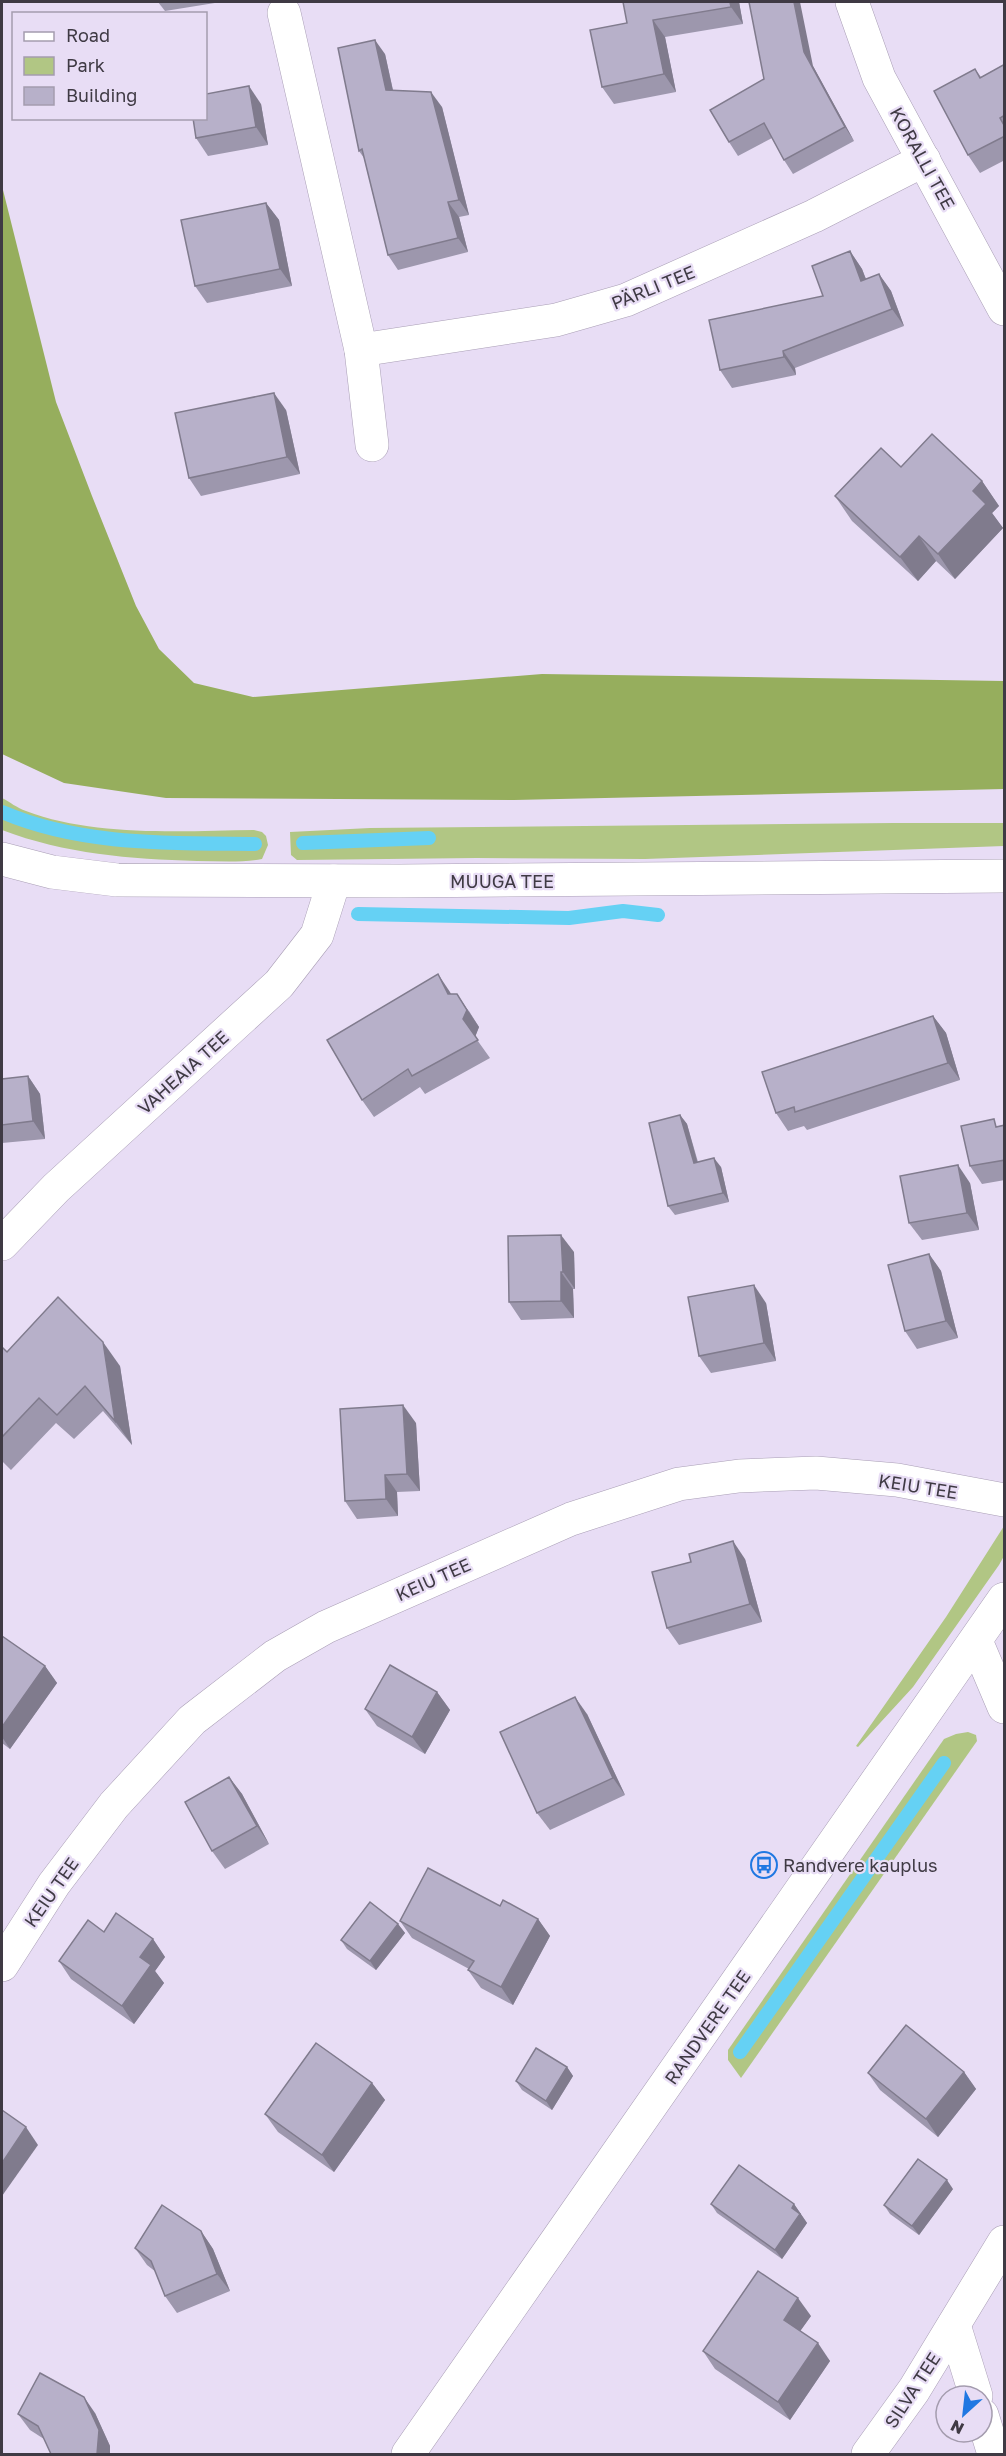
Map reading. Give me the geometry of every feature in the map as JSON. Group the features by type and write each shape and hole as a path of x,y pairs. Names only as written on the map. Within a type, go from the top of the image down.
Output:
{"street":[{"name":"KORALLI TEE","path":"852,2 879,78 1005,309"},
{"path":"284,13 361,350 372,445"},
{"name":"PÄRLI TEE","path":"361,350 556,320 626,300 814,216 924,160"},
{"name":"MUUGA TEE","path":"2,859 52,872 117,880 334,881 1005,876"},
{"name":"VAHEAIA TEE","path":"2,1244 56,1188 279,984 317,935 334,881"},
{"name":"KEIU TEE","path":"2,1965 54,1884 114,1805 192,1720 275,1656 326,1627 571,1520 679,1484 739,1476 816,1473 897,1480 1005,1500"},
{"name":"RANDVERE TEE","path":"408,2454 1005,1599"},
{"path":"976,1641 1005,1707"},
{"name":"SILVA TEE","path":"868,2454 914,2390 1005,2242"},
{"name":"SILVA TEE","path":"954,2325 972,2384"}],"green space":[{"path":"2,186 56,402 92,496 136,606 159,649 194,683 253,697 542,674 1004,681 1004,789 514,800 166,798 64,783 2,754"},
{"path":"2,798 26,811 80,825 138,831 254,830 266,836 268,845 262,859 237,861 147,859 74,850 2,830"},
{"path":"1004,823 1004,846 645,859 297,860 291,855 290,832 370,828"},
{"path":"1004,1526 1004,1556 999,1565 913,1687 858,1747 856,1746 946,1617"},
{"path":"968,1732 976,1735 977,1741 741,2078 728,2060 728,2050 944,1739"}],"building":[{"path":"623,2 730,2 731,7 653,20 664,74 602,87 590,30 627,23"},
{"path":"749,2 794,2 804,52 845,127 784,160 764,123 729,142 710,110 764,79"},
{"path":"375,40 386,90 431,92 459,200 448,202 458,238 388,255 362,149 359,151 338,48"},
{"path":"1005,64 1005,115 1000,118 1005,127 1005,136 968,155 934,91 975,69 980,78"},
{"path":"249,86 256,127 196,138 193,120 207,120 207,94"},
{"path":"266,203 280,269 195,286 181,220"},
{"path":"850,251 861,281 879,274 892,309 783,351 784,357 720,370 709,320 823,296 812,266"},
{"path":"274,393 287,457 189,478 175,413"},
{"path":"932,434 982,481 973,491 986,504 938,554 919,536 900,557 835,496 881,448 901,467"},
{"path":"438,974 448,994 457,994 467,1010 463,1019 478,1040 412,1076 408,1069 362,1100 327,1040"},
{"path":"933,1016 948,1063 795,1112 794,1107 776,1113 762,1072"},
{"path":"28,1076 33,1121 2,1125 2,1079"},
{"path":"680,1115 694,1163 714,1158 723,1193 668,1206 649,1123"},
{"path":"994,1119 996,1127 1005,1125 1005,1160 970,1166 961,1126"},
{"path":"958,1165 967,1213 909,1223 900,1176"},
{"path":"561,1235 563,1272 561,1272 561,1301 509,1302 508,1236"},
{"path":"929,1254 946,1321 905,1331 888,1265"},
{"path":"754,1285 764,1343 699,1356 688,1297"},
{"path":"58,1297 103,1342 115,1421 85,1386 57,1415 39,1398 2,1437 2,1347 7,1352"},
{"path":"403,1405 407,1474 385,1475 386,1499 345,1501 340,1409"},
{"path":"733,1541 750,1604 667,1628 652,1572 691,1562 689,1554"},
{"path":"2,1636 45,1666 2,1727"},
{"path":"390,1665 437,1692 412,1737 365,1709"},
{"path":"575,1697 613,1778 537,1813 500,1732"},
{"path":"229,1777 257,1826 212,1851 185,1802"},
{"path":"428,1868 500,1906 503,1900 538,1919 501,1987 468,1970 474,1961 400,1921"},
{"path":"370,1902 398,1924 370,1961 341,1940"},
{"path":"116,1913 153,1939 140,1957 151,1965 122,2006 59,1961 88,1920 104,1932"},
{"path":"906,2025 964,2072 926,2119 868,2073"},
{"path":"316,2043 372,2083 322,2155 265,2114"},
{"path":"536,2048 567,2067 546,2101 516,2081"},
{"path":"2,2110 26,2127 2,2163"},
{"path":"918,2159 947,2180 912,2226 884,2205"},
{"path":"739,2165 794,2204 792,2208 800,2214 775,2250 711,2204"},
{"path":"162,2205 201,2231 217,2274 165,2296 151,2261 135,2248"},
{"path":"758,2271 798,2298 784,2320 818,2343 778,2402 703,2351"},
{"path":"40,2373 84,2397 99,2430 97,2454 51,2454 38,2426 18,2414"}],"waterway":[{"path":"2,812 32,823 94,837 158,842 255,844"},
{"path":"303,843 429,838"},
{"path":"358,914 569,918 623,911 658,915"},
{"path":"740,2052 944,1763"}],"place":[{"name":"Randvere kauplus","path":"764,1865"}]}
